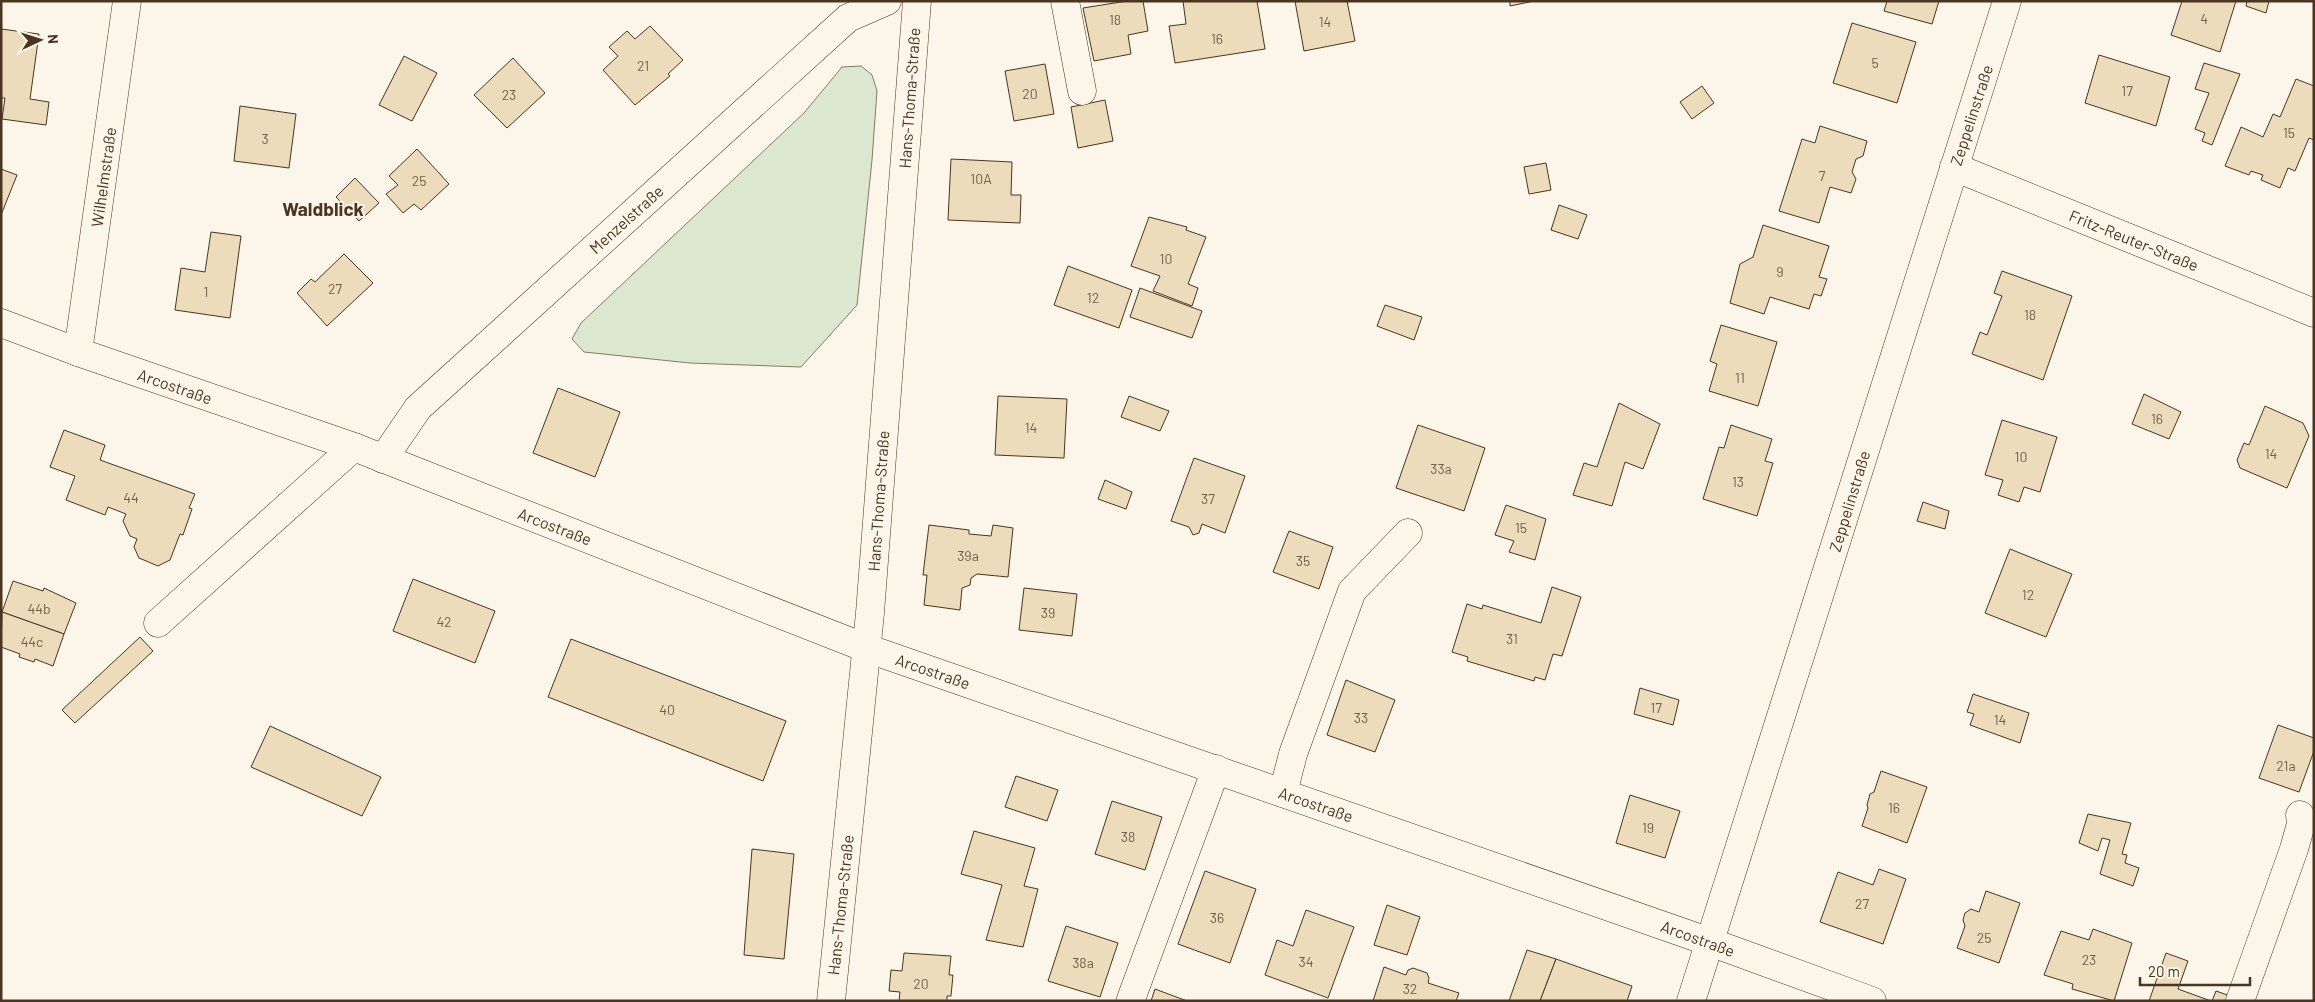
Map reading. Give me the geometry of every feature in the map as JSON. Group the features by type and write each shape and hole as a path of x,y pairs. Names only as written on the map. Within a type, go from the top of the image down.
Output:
{"street":[{"name":"Wilhelmstraße","path":"78,352 127,1"},
{"name":"Menzelstraße","path":"383,459 418,408 848,18 887,1"},
{"name":"Hans-Thoma-Straße","path":"830,1001 866,648 917,1"},
{"path":"1064,1 1082,91"},
{"name":"Zeppelinstraße","path":"1691,1001 2007,1"},
{"name":"Fritz-Reuter-Straße","path":"1954,167 2314,313"},
{"name":"Arcostraße","path":"1,323 78,352 354,447 866,648 1710,942 1872,1001"},
{"path":"158,622 354,447"},
{"path":"1283,793 1293,754 1352,591 1408,533"},
{"path":"1130,999 1216,770"},
{"path":"2240,1001 2294,849 2302,824 2300,815"}],"green space":[{"path":"861,66 872,75 877,91 857,305 801,367 690,363 584,352 572,339 581,323 804,113 842,67"}],"building":[{"path":"1127,1 1143,1 1148,31 1128,35 1131,54 1094,61 1083,8"},
{"path":"1183,1 1257,1 1265,49 1175,63 1169,26 1186,24"},
{"path":"1295,1 1347,1 1355,41 1304,51"},
{"path":"1510,1 1534,1 1510,6"},
{"path":"1887,1 1939,1 1932,24 1884,11"},
{"path":"2182,1 2236,1 2220,52 2171,35"},
{"path":"2247,1 2269,1 2266,13 2246,6"},
{"path":"1852,23 1916,42 1897,103 1833,83"},
{"path":"650,26 683,60 668,74 670,76 635,105 603,70 618,56 609,47 627,31 635,39"},
{"path":"1,29 39,34 30,99 49,102 46,125 2,119 5,98 1,98"},
{"path":"2099,55 2170,77 2156,126 2085,103"},
{"path":"404,56 437,73 412,121 379,105"},
{"path":"513,58 545,93 507,128 474,95"},
{"path":"2204,63 2240,74 2212,145 2202,141 2205,133 2195,129 2209,93 2195,89"},
{"path":"1045,64 1054,114 1014,121 1005,71"},
{"path":"2296,79 2314,86 2314,140 2309,138 2295,171 2288,168 2280,188 2261,180 2263,175 2251,171 2249,175 2225,166 2241,127 2263,137 2273,114 2280,117"},
{"path":"1702,86 1714,103 1692,119 1680,102"},
{"path":"1105,100 1113,141 1078,148 1071,107"},
{"path":"240,106 296,114 289,168 234,161"},
{"path":"1820,126 1867,141 1863,156 1856,159 1852,172 1856,179 1851,193 1830,187 1819,223 1779,211 1802,139 1815,143"},
{"path":"417,149 449,184 421,210 414,204 403,213 386,194 398,185 389,176"},
{"path":"951,159 1012,162 1011,195 1021,195 1020,223 948,220"},
{"path":"1546,163 1551,190 1529,194 1524,167"},
{"path":"1,169 17,175 1,215"},
{"path":"355,178 379,203 359,221 336,197"},
{"path":"1559,205 1587,215 1578,239 1551,230"},
{"path":"1149,217 1187,227 1186,230 1206,237 1188,284 1198,288 1192,306 1153,291 1160,276 1131,266"},
{"path":"1763,225 1829,246 1819,277 1827,279 1821,296 1814,294 1809,309 1770,297 1764,314 1730,303 1740,264 1753,257"},
{"path":"211,232 241,236 230,318 175,310 181,268 205,272"},
{"path":"344,254 373,283 327,326 297,293 311,279 315,282"},
{"path":"1068,266 1132,290 1119,328 1054,305"},
{"path":"2002,271 2072,296 2043,380 1972,354 1980,332 1987,335 2002,296 1994,293"},
{"path":"1140,288 1202,311 1192,338 1130,317"},
{"path":"1385,305 1422,317 1414,340 1377,326"},
{"path":"1721,325 1777,342 1758,406 1709,391 1717,364 1710,361"},
{"path":"558,388 620,412 595,477 533,453"},
{"path":"2144,394 2181,412 2169,439 2132,424"},
{"path":"998,396 1067,399 1064,458 995,455"},
{"path":"1129,396 1169,411 1160,431 1121,417"},
{"path":"1619,403 1660,424 1643,469 1625,462 1612,506 1573,495 1584,463 1597,467"},
{"path":"2265,406 2303,423 2309,436 2287,488 2240,468 2237,460 2244,443 2249,445"},
{"path":"2002,420 2057,437 2040,492 2024,487 2019,502 1998,495 2003,480 1985,475"},
{"path":"1418,425 1485,448 1464,511 1396,488"},
{"path":"1731,425 1772,439 1765,461 1773,463 1757,516 1703,499 1719,447 1724,448"},
{"path":"64,430 105,445 100,460 195,494 189,508 192,509 183,535 180,534 170,560 158,566 139,558 134,547 137,539 130,536 123,521 126,514 108,507 105,515 66,500 75,476 50,467"},
{"path":"1194,458 1245,476 1225,533 1202,524 1199,533 1193,535 1189,527 1171,521"},
{"path":"1105,480 1132,492 1126,509 1098,499"},
{"path":"1923,502 1949,511 1945,529 1917,521"},
{"path":"1506,505 1546,519 1535,560 1509,552 1514,541 1495,535"},
{"path":"929,525 969,530 969,534 991,536 993,525 1013,528 1008,577 977,574 971,578 970,585 962,588 960,610 924,605 927,575 923,575"},
{"path":"1289,531 1333,547 1319,589 1273,572"},
{"path":"2010,549 2072,574 2046,637 1985,613"},
{"path":"413,579 495,611 475,663 393,631"},
{"path":"13,581 43,591 44,588 76,603 64,634 2,612"},
{"path":"1552,587 1581,597 1562,656 1553,654 1545,680 1535,677 1534,681 1467,661 1468,657 1452,652 1467,604 1482,609 1483,605 1541,623"},
{"path":"1024,588 1077,594 1072,636 1019,630"},
{"path":"2,612 64,634 53,666 35,659 34,662 19,657 20,654 1,647"},
{"path":"140,637 153,651 75,723 62,710"},
{"path":"571,639 786,721 763,781 548,697"},
{"path":"1346,680 1395,700 1375,752 1327,735"},
{"path":"1640,688 1679,700 1673,725 1634,714"},
{"path":"1973,694 2029,713 2020,743 1970,725 1974,714 1967,712"},
{"path":"2278,725 2314,738 2314,751 2299,792 2259,778"},
{"path":"270,726 381,777 362,816 251,767"},
{"path":"1881,771 1927,787 1907,843 1862,826 1870,794 1874,792"},
{"path":"1016,776 1058,790 1047,821 1005,807"},
{"path":"1630,795 1680,811 1665,858 1616,843"},
{"path":"1112,801 1162,817 1145,870 1095,854"},
{"path":"2088,814 2131,823 2122,854 2127,855 2125,863 2139,868 2133,886 2100,874 2110,840 2102,838 2098,851 2079,843"},
{"path":"974,831 1035,848 1024,886 1038,889 1023,947 986,940 1002,885 961,874"},
{"path":"752,849 794,854 784,959 744,955"},
{"path":"1879,869 1906,879 1883,944 1820,922 1838,872 1873,885"},
{"path":"1205,871 1256,889 1230,963 1178,944"},
{"path":"1986,891 2020,903 1999,963 1957,948 1965,926 1963,920 1965,913 1971,909 1979,912"},
{"path":"1387,905 1420,917 1407,955 1374,945"},
{"path":"1306,910 1354,927 1328,998 1265,975 1277,940 1293,946"},
{"path":"1066,926 1118,943 1100,997 1048,981"},
{"path":"2093,929 2132,943 2114,1001 2072,989 2073,984 2044,975 2061,931 2089,940"},
{"path":"1527,950 1556,959 1540,1001 1509,1001"},
{"path":"904,953 951,956 949,975 953,975 951,996 947,996 947,1001 899,1001 900,992 889,991 891,970 902,971"},
{"path":"2166,953 2188,961 2178,989 2211,1001 2149,1001"},
{"path":"1556,959 1632,986 1627,1001 1540,1001"},
{"path":"1384,967 1406,975 1408,970 1413,968 1427,973 1428,983 1459,993 1456,1001 1373,1001"},
{"path":"1155,989 1187,1001 1151,1001"},
{"path":"2216,991 2233,997 2231,1001 2212,1001"}],"district":[{"name":"Waldblick","path":"323,208"}]}
